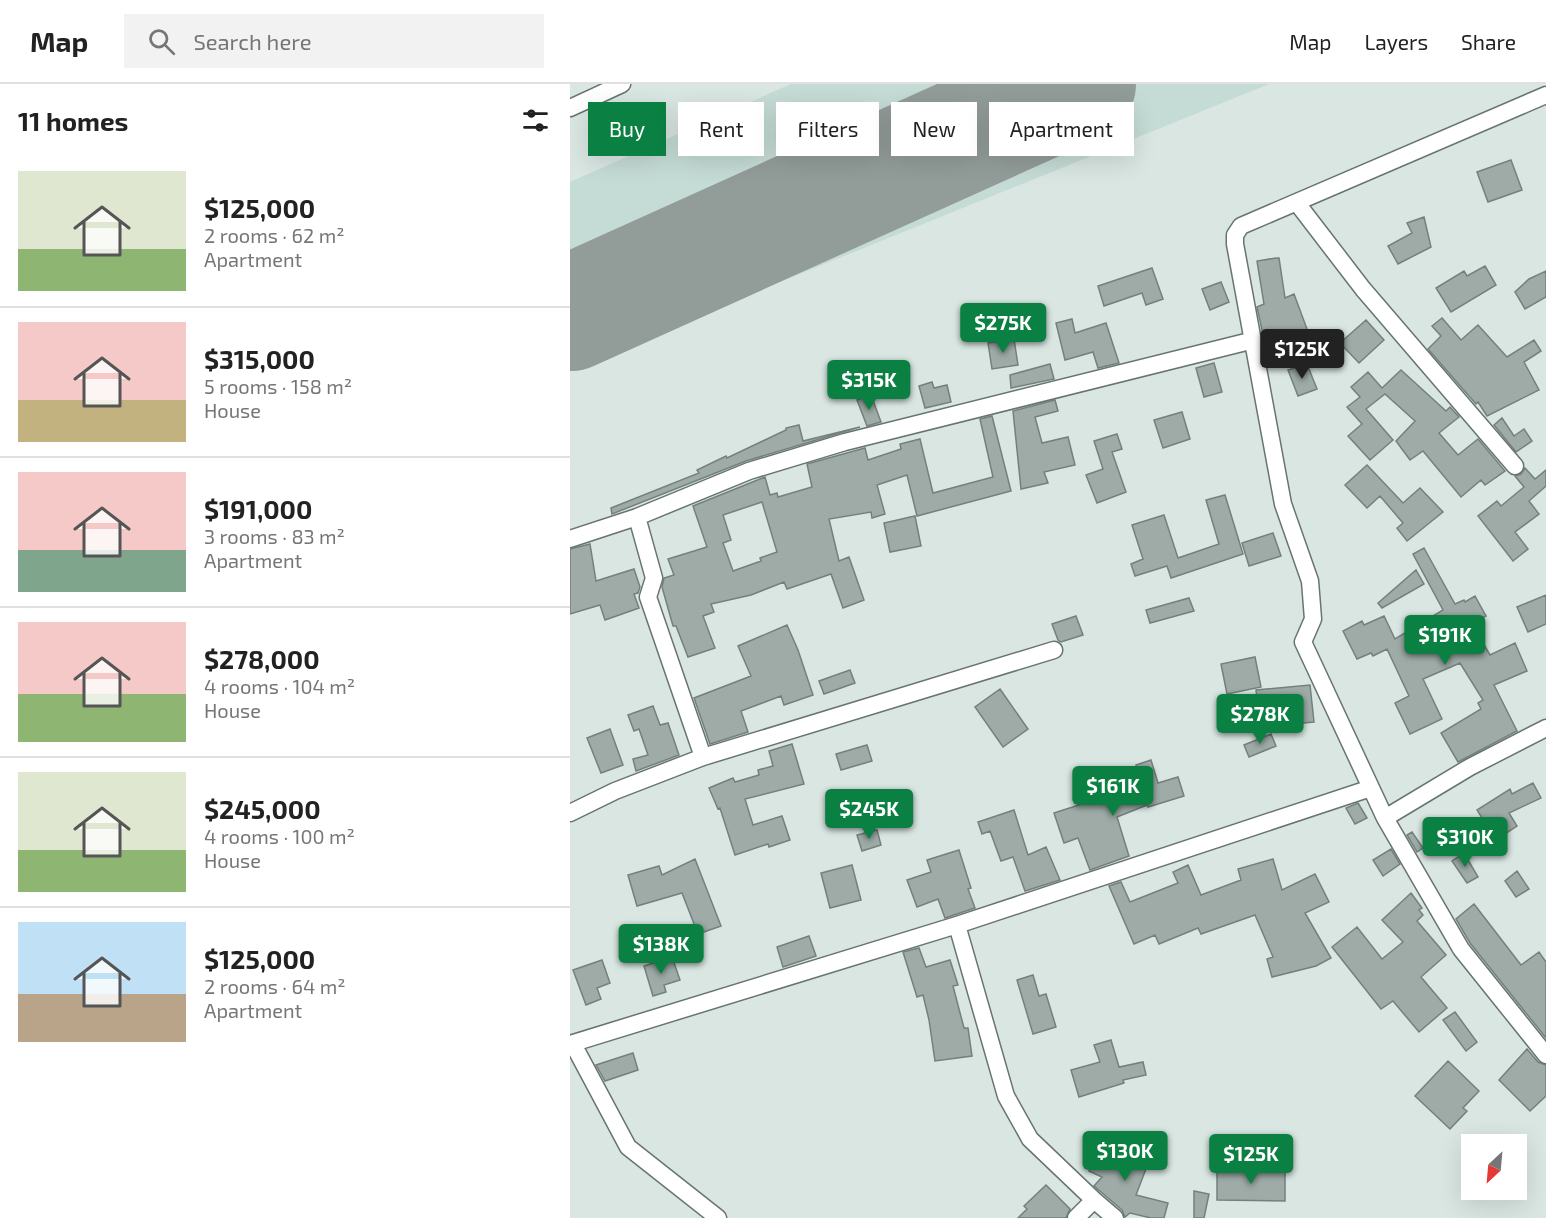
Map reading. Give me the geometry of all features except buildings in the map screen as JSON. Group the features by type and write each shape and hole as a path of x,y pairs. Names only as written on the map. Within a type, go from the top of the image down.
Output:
{"street":[{"path":"570,108 622,84"},
{"path":"1546,95 1241,226 1235,235 1283,504 1310,581 1313,619 1303,642 1385,818 1461,949 1546,1055"},
{"path":"1297,203 1363,289 1515,466"},
{"path":"570,539 637,517 749,471 846,442 1254,340"},
{"path":"637,517 654,578 648,597 703,757"},
{"path":"570,813 615,791 703,757 1054,650"},
{"path":"1385,818 1470,767 1546,728"},
{"path":"718,1218 628,1148 571,1044 957,925 1371,788"},
{"path":"957,925 1006,1096 1030,1138 1115,1218"},
{"path":"1076,1218 1094,1200"}],"shaded area":[{"path":"791,84 1269,84 1134,139 1134,102 989,102 989,156 1091,156 570,367 570,182 629,156 666,156 666,139 678,134 678,156 764,156 764,102 750,102"}],"runway":[{"path":"570,313 1078,84"}]}
